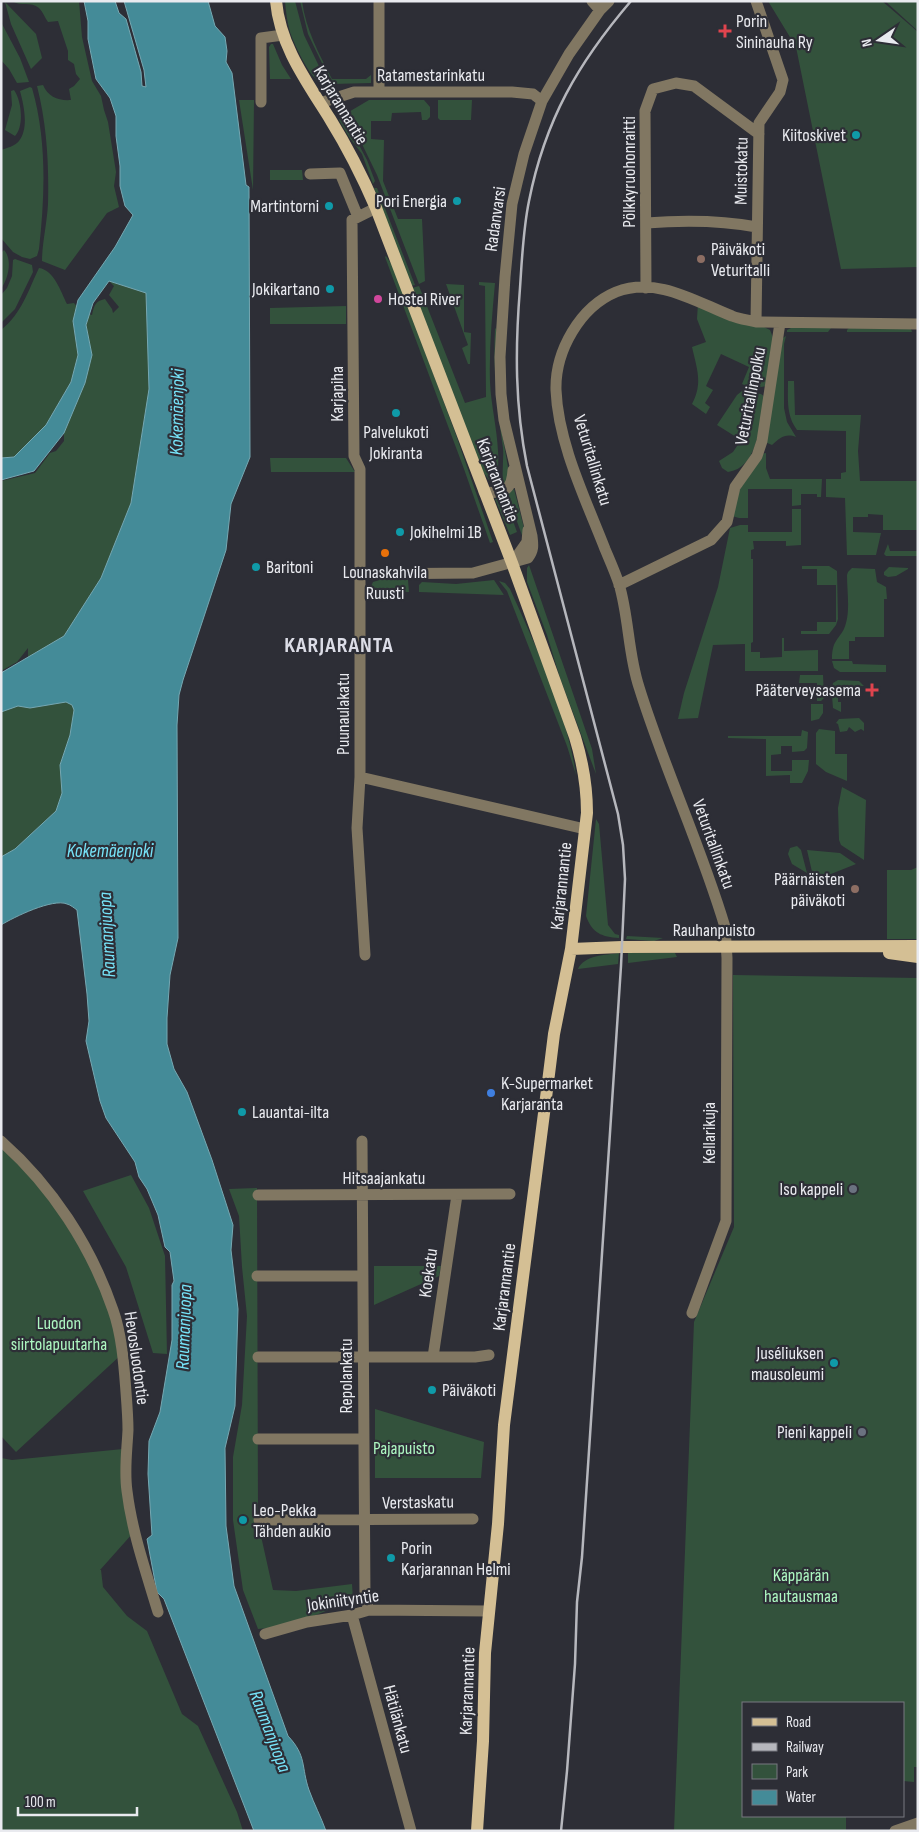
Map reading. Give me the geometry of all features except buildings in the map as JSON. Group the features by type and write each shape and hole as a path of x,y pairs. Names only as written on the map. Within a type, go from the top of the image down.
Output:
{"main road":[{"name":"Karjarannantie","path":"276,1 283,35 295,61 353,160 376,208 512,563 575,737 584,766 587,792 585,829 571,949 554,1034 504,1425 498,1524 488,1611 478,1831"},
{"name":"Rauhanpuisto","path":"571,949 622,947 856,948 918,946"},
{"name":"Rauhanpuisto","path":"856,948 918,957"}],"street":[{"path":"379,1 379,92"},
{"name":"Radanvarsi","path":"512,563 528,558 534,546 504,420 501,394 500,357 512,204 524,154 542,101 596,6 610,1"},
{"name":"Muistokatu","path":"756,1 783,80 780,92 759,123 756,322"},
{"path":"261,102 261,38 283,35"},
{"name":"Pölkkyruohonraitti","path":"646,288 644,111 653,89 676,83 694,86 759,134"},
{"name":"Ratamestarinkatu","path":"320,103 354,92 512,92 532,94 542,101"},
{"path":"310,174 340,173 358,217 376,208"},
{"name":"Karjapiha","path":"358,217 352,220 354,456 360,469 360,574"},
{"path":"646,223 680,220 724,221 758,227"},
{"name":"Veturitallinkatu","path":"726,948 725,927 721,912 638,685 619,585 579,484 562,431 556,389 560,356 572,331 597,304 617,292 646,288 679,292 733,317 756,322 918,324"},
{"name":"Veturitallinpolku","path":"619,585 711,540 727,522 735,487 757,456 762,441 780,323"},
{"name":"Radanvarsi","path":"484,492 495,493 504,491 511,484 514,463"},
{"path":"360,574 473,574 512,563"},
{"name":"Puunaulakatu","path":"360,574 360,777 585,829"},
{"path":"360,777 358,828 365,955"},
{"name":"Kellarikuja","path":"692,1313 726,1220 726,948"},
{"name":"Hevosluodontie","path":"1,1141 25,1164 63,1211 83,1243 114,1310 119,1332 126,1391 128,1430 125,1472 127,1492 136,1536 158,1612"},
{"name":"Repolankatu","path":"362,1141 364,1520 366,1598 369,1610"},
{"name":"Hitsaajankatu","path":"258,1195 510,1194"},
{"name":"Koekatu","path":"433,1357 457,1195"},
{"path":"257,1276 363,1276"},
{"path":"258,1357 475,1357 489,1355"},
{"path":"258,1439 363,1439"},
{"name":"Verstaskatu","path":"259,1520 473,1519"},
{"name":"Jokiniityntie","path":"265,1634 308,1622 352,1615 369,1610 488,1611"},
{"name":"Hätilänkatu","path":"352,1615 411,1831"},
{"path":"896,1831 918,1823"}],"green space":[{"path":"12,1 79,1 82,37 92,81 101,96 108,122 116,172 114,186 119,207 107,213 65,270 42,261 48,204 48,174 47,145 37,86 43,85 48,93 54,97 62,100 71,100 69,89 80,79 76,74 74,64 68,60 68,51 58,21 48,22 36,6 19,4"},
{"path":"285,1 295,1 304,35 329,87 317,80 300,56 287,21"},
{"path":"300,1 302,1 314,42 332,79 366,79 371,75 371,83 332,84 308,34"},
{"path":"768,1 882,1 918,32 918,267 841,269 796,47"},
{"path":"885,1 918,1 918,31"},
{"path":"5,2 36,34 42,58 31,69 11,24"},
{"path":"1,22 20,58 29,82 17,83 1,60"},
{"path":"273,44 282,65 291,79 270,79 269,47"},
{"path":"32,88 37,108 40,128 43,208 39,249 37,256 30,259 13,252 1,238 1,150 11,147 22,136 25,117 20,91"},
{"path":"14,90 19,101 21,114 20,127 15,136 5,130 12,105 11,91"},
{"path":"239,100 254,100 253,190"},
{"path":"369,100 424,100 430,107 430,117 427,120 422,120 421,112 392,113 391,121 371,121 371,139 384,140 383,181 398,219 422,219 425,281 419,284 377,175 347,113"},
{"path":"438,100 472,100 471,120 440,120 438,118"},
{"path":"343,115 367,160 375,181 373,184 362,154 339,120"},
{"path":"270,170 302,170 303,180 270,180"},
{"path":"374,188 377,188 415,285 411,286"},
{"path":"4,250 9,264 6,280 1,289 1,253"},
{"path":"386,256 394,268 456,435 493,542 490,543"},
{"path":"13,260 32,265 33,272 15,309 1,323 1,295 7,288 12,276"},
{"path":"39,268 53,277 67,304 74,303 77,307 73,321 78,355 71,382 46,425 14,457 1,458 1,330 19,309"},
{"path":"109,281 146,293 149,389 131,503 101,578 64,636 28,657 28,648 17,662 1,671 1,481 35,473 50,453 56,451 64,441 64,433 85,383 92,355 86,326 89,314 92,315 97,303 105,299 113,313 119,307 109,295 114,286"},
{"path":"479,282 495,283 490,345 490,382 497,442 499,485 492,484 481,469 412,288 419,286 465,403 486,397 485,286 479,285"},
{"path":"446,284 464,285 464,332 471,333 470,364 468,364 462,348 468,345"},
{"path":"698,303 760,325 770,330 774,340 766,386 754,387 742,384 749,367 721,354 706,386 713,390 705,403 710,407 706,414 692,404 698,383 692,347 706,342 697,319"},
{"path":"346,306 346,324 270,324 270,308"},
{"path":"495,328 499,416 509,473 504,487 503,448 497,402 495,374"},
{"path":"791,328 831,328 828,332 787,332"},
{"path":"849,328 911,329 912,332 847,332"},
{"path":"786,336 784,344 784,408 787,422 796,437 786,436 780,438 772,445 765,442 783,338"},
{"path":"788,381 794,381 795,415 861,415 858,451 860,481 918,481 918,530 883,530 883,515 868,514 868,517 853,517 853,532 881,533 876,555 847,555 845,498 826,497 826,479 841,479 841,473 846,472 846,431 797,430 789,413"},
{"path":"742,391 761,394 765,397 759,430 752,453 738,469 728,472 722,468 719,461 733,452 741,440 717,425 737,395"},
{"path":"766,453 766,468 770,479 822,479 821,497 817,497 817,494 801,494 801,505 792,506 792,489 748,489 748,518 732,516 736,496 761,454"},
{"path":"270,458 346,458 355,472 271,472"},
{"path":"514,489 524,528 523,538 507,494"},
{"path":"504,496 517,532 510,535 495,499"},
{"path":"792,509 801,509 801,545 786,546 786,541 753,541 754,549 751,550 751,559 753,559 753,642 751,643 751,652 760,652 760,658 782,657 782,638 784,638 784,651 818,650 818,671 745,671 745,644 713,645 698,718 678,719 684,693 718,587 730,528 748,525 748,532 792,532"},
{"path":"888,544 890,551 918,551 918,556 886,556 884,554"},
{"path":"529,565 592,749 596,774 527,582 527,568"},
{"path":"802,566 829,566 837,571 838,619 829,634 801,634 801,631 817,631 817,622 836,622 836,585 817,585 817,569 802,569"},
{"path":"889,567 908,569 896,576 888,577 884,575 884,572"},
{"path":"852,568 875,569 877,582 886,587 887,599 884,599 884,637 855,637 855,641 849,641 849,659 832,659 835,642 846,623 848,606 847,575"},
{"path":"386,578 408,580 409,592 369,591 373,582"},
{"path":"494,580 504,595 419,592 419,585 422,582 456,584"},
{"path":"499,581 505,583 510,589 549,680 566,728 576,775 567,746 507,591"},
{"path":"832,661 886,665 886,672 840,672 834,668"},
{"path":"800,675 823,675 824,698 821,701 817,701 817,683 799,683"},
{"path":"838,680 859,681 864,686 842,686 841,693 831,693 833,683"},
{"path":"832,696 838,696 838,702 841,702 841,712 833,708"},
{"path":"66,702 72,705 74,710 70,735 60,765 62,793 56,811 15,849 1,857 1,712 18,706 30,708"},
{"path":"811,704 823,704 823,713 819,719 811,721"},
{"path":"859,718 864,723 864,731 861,729 855,732 849,727 847,731 840,732 836,723 839,719"},
{"path":"819,729 835,731 835,754 847,754 847,781 826,772 816,764 816,733"},
{"path":"802,730 808,732 807,748 804,751 792,752 792,746 781,746 781,754 771,755 771,771 792,771 792,760 809,760 808,771 802,783 790,783 790,775 766,776 766,739 728,738 728,736 801,736"},
{"path":"842,787 866,800 864,860 841,845 839,840 838,808"},
{"path":"596,819 599,824 608,925 615,934 619,935 619,938 608,937 598,933 588,922 586,916"},
{"path":"797,846 801,850 807,873 792,864 788,854 790,848"},
{"path":"807,850 840,853 856,864 831,874 813,876"},
{"path":"918,867 918,939 887,939 887,870 911,870"},
{"path":"627,936 663,938 654,941 626,939"},
{"path":"619,953 618,964 578,969 581,964 590,958"},
{"path":"628,953 675,953 677,957 628,963"},
{"name":"Käppärän hautausmaa","path":"733,975 918,978 918,1767 914,1767 914,1782 904,1781 904,1702 742,1702 742,1817 846,1817 846,1831 674,1831 694,1322 734,1227"},
{"name":"Luodon siirtolapuutarha","path":"1,1141 44,1187 99,1276 122,1354 16,1452 1,1436"},
{"path":"131,1175 149,1208 165,1256 167,1354 153,1353 126,1267 83,1191"},
{"path":"257,1188 258,1514 259,1527 273,1590 296,1591 352,1584 353,1599 295,1622 258,1629 243,1590 233,1520 233,1457 242,1405 247,1316 239,1216 229,1189"},
{"path":"374,1266 441,1266 439,1276 374,1305"},
{"name":"Pajapuisto","path":"375,1409 484,1442 481,1478 375,1478"},
{"path":"123,1449 133,1533 100,1570 103,1587 127,1616 147,1631 182,1714 198,1726 237,1812 243,1831 1,1831 1,1458 12,1460"}],"water":[{"name":"Kokemäenjoki","path":"84,1 115,1 119,13 126,19 141,72 142,86 146,87 144,70 124,1 208,1 215,26 225,37 226,62 232,73 246,185 249,187 250,457 231,504 226,550 179,695 177,725 178,938 170,975 167,1044 174,1069 187,1092 212,1160 233,1225 231,1250 238,1309 235,1406 225,1448 226,1526 234,1586 288,1736 301,1756 309,1790 326,1831 254,1831 164,1599 157,1592 147,1539 152,1535 148,1474 149,1441 160,1412 172,1340 172,1285 174,1281 170,1252 165,1247 158,1215 147,1189 139,1177 135,1162 106,1118 100,1101 86,1041 89,1021 77,910 67,904 53,904 24,913 1,925 1,857 15,849 56,811 62,793 60,765 70,735 74,710 72,705 66,702 30,708 18,706 1,712 1,673 64,636 101,578 131,503 149,389 146,293 109,281 93,303 86,325 92,355 85,383 64,433 34,471 1,480 1,458 14,457 46,425 71,382 78,355 73,321 78,300 115,247 133,215 125,206 120,186 116,116 110,98 96,79 88,39 88,21"}],"railway":[{"path":"561,1831 575,1664 577,1602 582,1557 621,966 625,879 623,845 618,814 527,466 518,399 517,333 525,223 544,144 554,118 580,70 595,47 631,1"}],"place":[{"name":"Porin Sininauha Ry","path":"725,31"},
{"name":"Kiitoskivet","path":"856,135"},
{"name":"Pori Energia","path":"457,201"},
{"name":"Martintorni","path":"329,206"},
{"name":"Päiväkoti Veturitalli","path":"701,259"},
{"name":"Jokikartano","path":"330,289"},
{"name":"Hostel River","path":"378,299"},
{"name":"Palvelukoti Jokiranta","path":"396,413"},
{"name":"Jokihelmi 1B","path":"400,532"},
{"name":"Lounaskahvila Ruusti","path":"385,553"},
{"name":"Baritoni","path":"256,567"},
{"name":"Pääterveysasema","path":"872,690"},
{"name":"Päärnäisten päiväkoti","path":"855,889"},
{"name":"K-Supermarket Karjaranta","path":"491,1093"},
{"name":"Lauantai-ilta","path":"242,1112"},
{"name":"Iso kappeli","path":"853,1189"},
{"name":"Juséliuksen mausoleumi","path":"834,1363"},
{"name":"Päiväkoti","path":"432,1390"},
{"name":"Pieni kappeli","path":"862,1432"},
{"name":"Leo-Pekka Tähden aukio","path":"243,1520"},
{"name":"Porin Karjarannan Helmi","path":"391,1558"}],"district":[{"name":"KARJARANTA","path":"339,644"}],"water label":[{"name":"Raumanjuopa","path":"106,935"},
{"name":"Raumanjuopa","path":"183,1327"},
{"name":"Raumanjuopa","path":"271,1731"}]}
